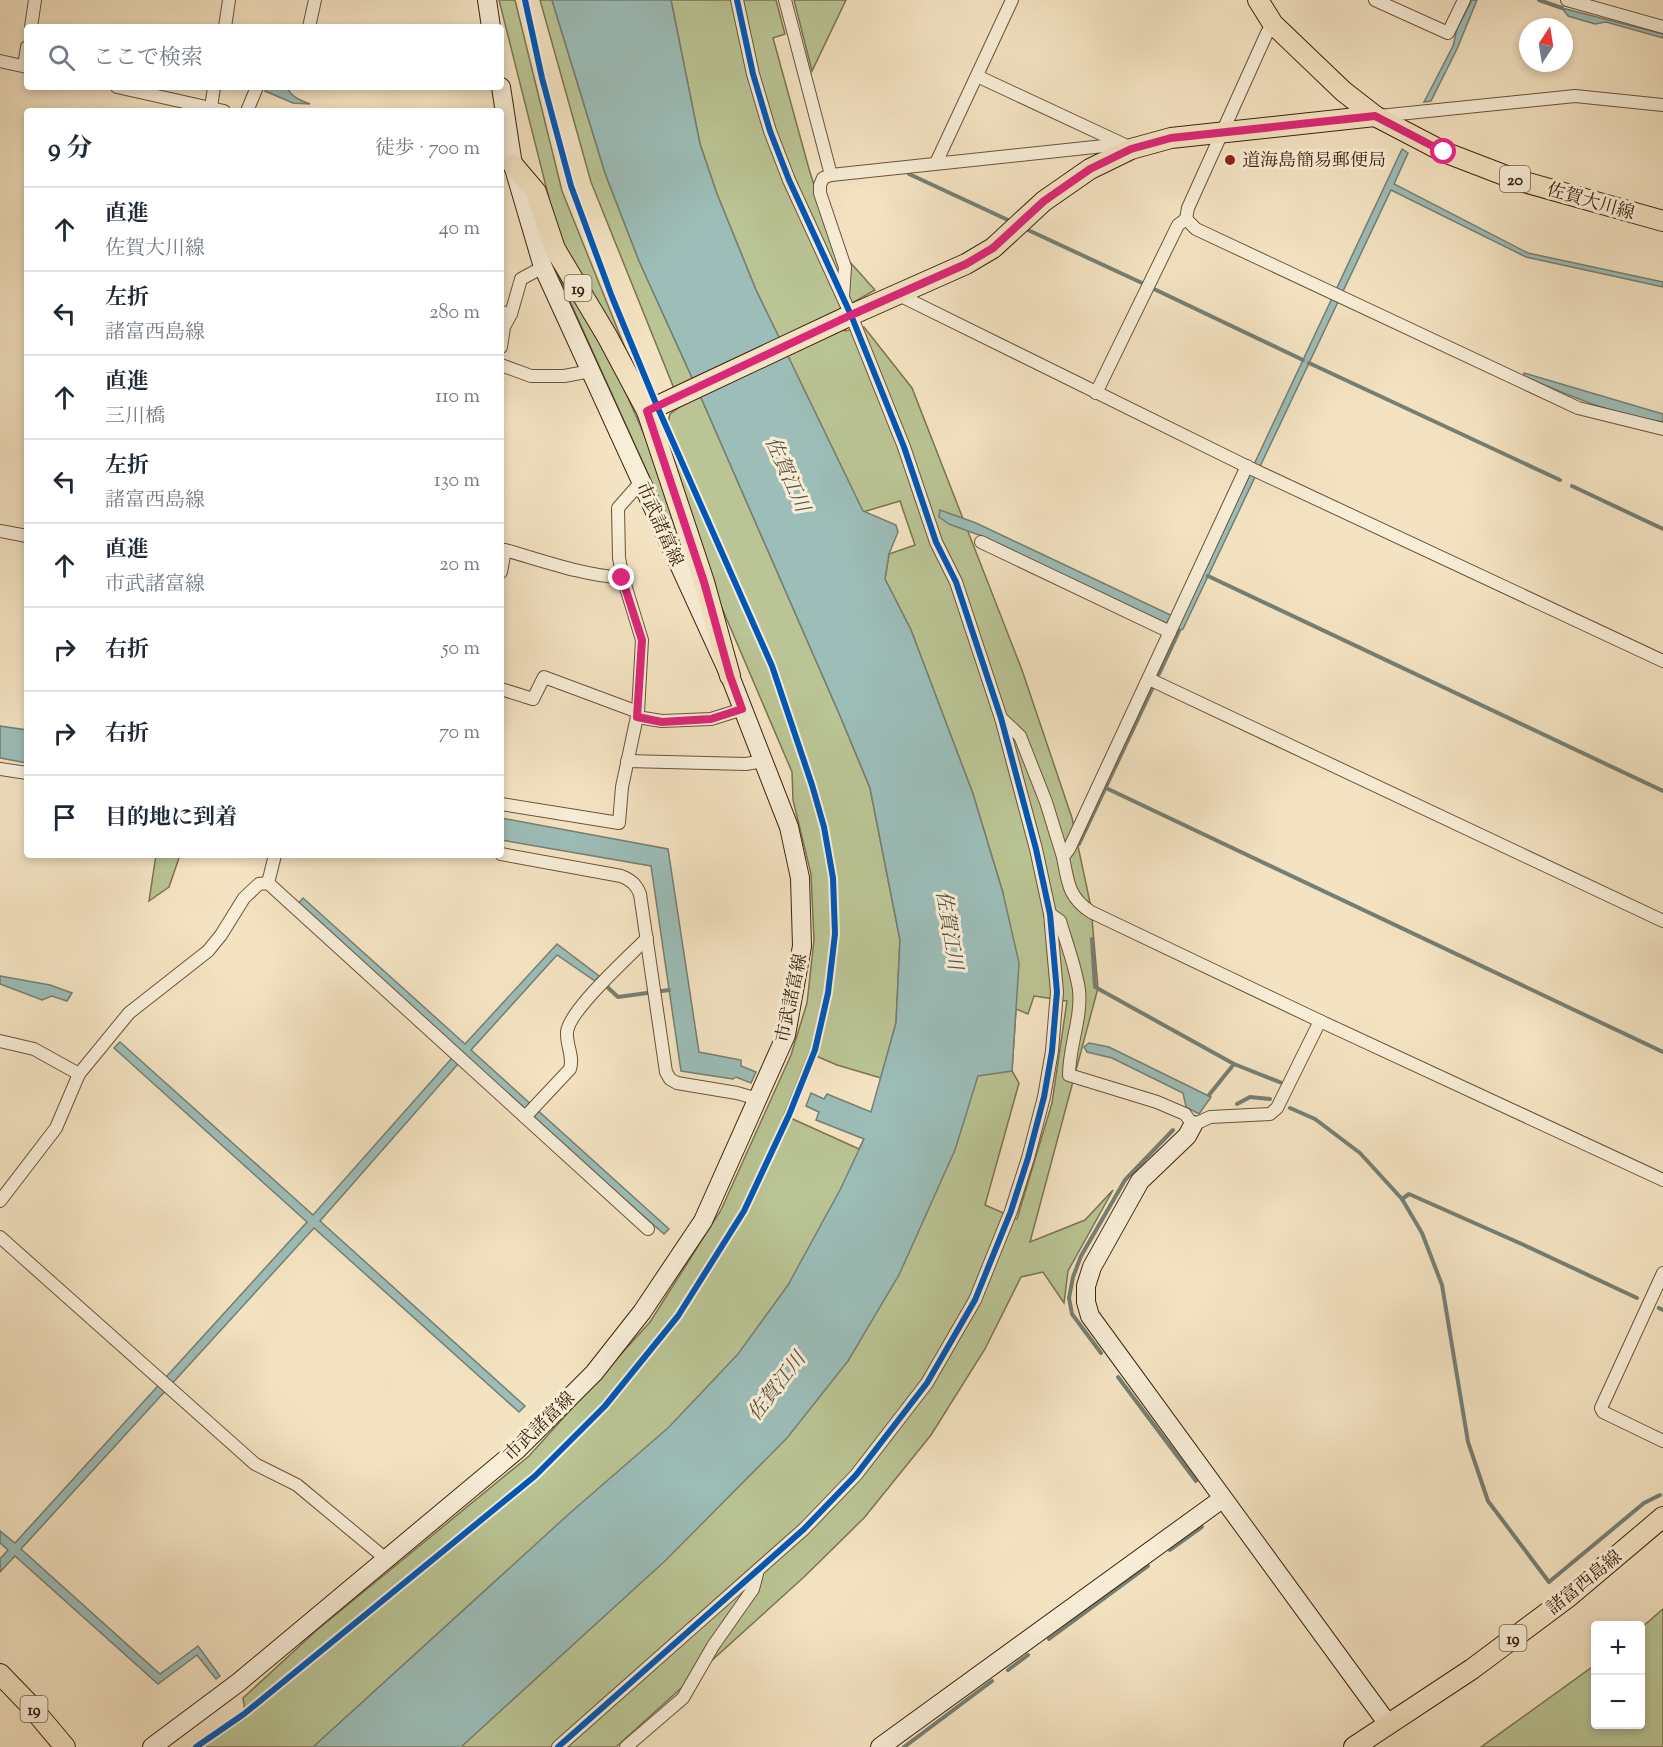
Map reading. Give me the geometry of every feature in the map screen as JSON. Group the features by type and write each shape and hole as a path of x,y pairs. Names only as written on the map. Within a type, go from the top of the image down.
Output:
{"main road":[{"path":"487,0 491,24"},
{"name":"佐賀大川線","path":"1258,0 1273,24 1343,91 1375,116 1444,152 1517,180 1663,221"},
{"name":"市武諸富線","path":"501,90 503,108"},
{"path":"647,411 851,315 966,264 993,248 1044,201 1090,169 1131,149 1171,138 1375,116"},
{"name":"市武諸富線","path":"152,1747 239,1682 518,1449 594,1373 642,1312 703,1221 786,1035 802,946 800,878 789,827 730,676 543,267 507,164 504,126"},
{"name":"19","path":"507,164 536,192 555,249 647,411 704,582 730,676"},
{"path":"1193,1125 1187,1136 1140,1181 1092,1267 1086,1286 1086,1302 1090,1316 1388,1724"},
{"path":"880,1747 1222,1499"},
{"name":"諸富西島線","path":"1354,1747 1472,1669 1539,1619 1663,1517"},
{"name":"19","path":"0,1674 65,1747"}],"street":[{"path":"31,24 35,0"},
{"path":"225,24 229,0"},
{"path":"310,24 315,0"},
{"path":"558,1747 804,1529 856,1475 927,1383 975,1300 1011,1211 1044,1097 1052,1051 1057,992 1050,914 1036,849 1001,718 956,582 936,542 904,447 851,315 789,180 770,131 753,74 737,0"},
{"path":"785,0 831,176"},
{"path":"936,163 1012,0"},
{"path":"1375,0 1448,33 1464,0"},
{"path":"1567,0 1663,27"},
{"path":"1096,393 1178,225 1186,219 1188,208 1266,33 1273,24"},
{"path":"0,61 24,67"},
{"path":"976,76 1131,149"},
{"path":"130,90 210,108 213,90"},
{"path":"248,108 256,90"},
{"path":"1375,116 1575,96 1663,105"},
{"path":"843,297 845,267 820,193 820,185 824,178 936,163 1104,146 1131,149"},
{"path":"1186,219 1196,229 1578,408 1663,429"},
{"path":"506,313 521,279 543,267"},
{"path":"899,295 1252,469 1663,661"},
{"path":"504,366 531,376 564,376 591,371"},
{"path":"1063,857 1069,849 1174,624 1252,469"},
{"path":"504,804 619,823 622,788 637,714 642,640 622,578 619,558 618,508 641,482"},
{"path":"0,531 24,535"},
{"path":"981,542 1174,624"},
{"path":"504,550 576,571 602,577 622,578"},
{"path":"504,690 533,699 544,677 662,722 711,719 742,709"},
{"path":"1149,679 1663,921"},
{"path":"1001,718 1020,736 1046,802 1063,857 1071,893 1079,904 1091,912 1320,1021 1663,1180"},
{"path":"627,761 746,765 763,761"},
{"path":"0,769 24,773"},
{"path":"504,855 621,876 631,880 637,886 640,894 666,1072 669,1079 676,1083 737,1093 758,1099"},
{"path":"268,883 274,858"},
{"path":"0,1201 56,1128 79,1074 129,1013 208,951 244,898 259,884 268,883 467,1064 529,1113 648,1229"},
{"path":"1050,914 1060,921 1079,990 1069,1059 1070,1075 1156,1101 1185,1114 1193,1125 1210,1117 1270,1114 1277,1108 1320,1021"},
{"path":"529,1113 570,1069 572,1061 567,1032 571,1020 602,984 647,939"},
{"path":"0,1041 34,1049 79,1074"},
{"path":"0,1237 255,1464 297,1485 386,1559"},
{"path":"1663,1273 1601,1408 1603,1412 1663,1441"},
{"path":"626,1747 683,1698 713,1646 753,1589 758,1570"}],"green space":[{"path":"499,0 515,0 562,191 638,380 559,238"},
{"path":"540,0 552,0 605,173 639,261 699,393 870,788 900,940 896,1023 881,1078 837,1065 809,1053 784,1115 859,1149 864,1139 873,1160 730,1397 330,1747 202,1747 246,1718 243,1698 317,1630 529,1456 650,1322 721,1210 791,1055 807,1003 814,940 811,874 793,800 792,772 713,587 664,439 670,414 681,406 591,182"},
{"path":"671,0 776,0 785,34 773,38 809,169 832,242 875,290 838,311 845,331 864,327 912,388 1022,670 1072,818 1091,907 1098,988 1030,1242 1085,1220 1113,1190 1068,1271 1064,1303 1043,1272 1021,1277 985,1349 931,1435 864,1518 804,1577 616,1747 439,1747 650,1558 1003,893 973,794 911,630 885,579 889,554 915,545 900,501 863,512 756,290 717,194 700,144","holes":["1034,996 1067,1001 1052,1103 1017,1219 985,1205 1019,1083 1012,1071 1016,1009 1028,1014"]},
{"path":"794,0 846,0 812,71"},
{"path":"555,268 613,364 659,468 690,567"},
{"path":"156,858 179,858 169,887 149,901"},
{"path":"1663,1609 1663,1747 1481,1747 1591,1668 1591,1729 1645,1729 1645,1625"}],"water":[{"name":"佐賀江川","path":"552,0 671,0 700,144 717,194 756,290 863,511 896,525 898,532 889,554 885,579 911,630 973,794 1003,893 1019,963 1012,1071 978,1076 955,1150 899,1275 848,1361 787,1438 666,1560 461,1747 313,1747 570,1513 669,1427 738,1354 788,1285 840,1190 864,1139 816,1120 819,1112 806,1106 811,1093 824,1099 827,1094 871,1112 896,1023 900,940 870,788 699,393 639,261 605,173"},
{"path":"1472,0 1477,0 1457,49 1431,101 1424,102 1453,46 1457,29"},
{"path":"1562,8 1663,34 1663,38 1606,22 1595,24 1568,16"},
{"path":"288,90 293,96 310,104 293,103 265,91"},
{"path":"1402,149 1408,153 1394,184 1528,253 1663,282 1663,287 1526,257 1391,190 1183,629 1179,631 1179,626 1166,623 979,535 949,524 939,517 940,510 976,523 1181,620"},
{"path":"1524,373 1663,414 1663,422 1627,415 1592,404 1524,376"},
{"path":"0,726 24,730 24,762 0,758"},
{"path":"504,819 668,849 699,1052 741,1060 741,1066 756,1072 751,1083 736,1077 733,1079 681,1071 651,866 504,841"},
{"path":"303,898 465,1044 557,944 599,976 595,981 557,955 471,1050 669,1229 664,1234 527,1114 465,1056 320,1221 525,1406 519,1412 314,1228 21,1549 160,1674 198,1646 220,1676 216,1679 197,1655 158,1684 15,1556 0,1572 0,1559 8,1550 0,1543 0,1531 15,1543 307,1222 114,1048 120,1042 313,1215 459,1050 297,905"},
{"path":"0,976 50,985 72,993 67,1001 52,996 42,1000 0,984"},
{"path":"1089,1043 1109,1047 1211,1097 1199,1114 1186,1107 1183,1093 1112,1058 1087,1052 1084,1047"}],"waterway":[{"path":"1539,0 1562,8"},
{"path":"909,174 1008,220"},
{"path":"1028,230 1142,283"},
{"path":"1154,289 1303,360"},
{"path":"1309,363 1560,480"},
{"path":"1572,486 1663,529"},
{"path":"1208,576 1663,791"},
{"path":"1159,674 1179,631"},
{"path":"1079,844 1152,689"},
{"path":"1106,788 1663,1052"},
{"path":"1092,939 1095,987 1234,1064"},
{"path":"603,983 618,997 669,990"},
{"path":"1209,1095 1234,1064 1282,1083"},
{"path":"1237,1104 1250,1097 1270,1099"},
{"path":"1290,1108 1315,1119 1360,1153 1402,1199 1422,1233 1442,1285 1468,1442 1488,1501 1549,1582 1644,1503 1660,1495"},
{"path":"1101,1353 1072,1314 1069,1298 1073,1277 1081,1256 1125,1180 1173,1130"},
{"path":"1402,1199 1409,1194 1637,1298"},
{"path":"1659,1308 1663,1310"},
{"path":"1118,1377 1196,1481"},
{"path":"1170,1550 1202,1527"},
{"path":"1049,1639 1148,1566"},
{"path":"1008,1670 1028,1655"},
{"path":"904,1747 992,1681"}],"cycle path":[{"path":"196,1747 244,1714 535,1476 605,1406 678,1316 744,1211 789,1115 815,1050 828,993 835,934 833,878 824,827 812,785 772,666 657,406 612,297 571,186 542,78 525,0"},
{"path":"558,1747 804,1529 856,1475 927,1383 975,1300 1011,1211 1044,1097 1052,1051 1057,992 1050,914 1036,849 1001,718 956,582 936,542 904,447 851,315 789,180 770,131 753,74 737,0"}],"place":[{"name":"道海島簡易郵便局","path":"1230,160"}],"route":[{"path":"622,578 642,640 637,717 662,722 711,719 742,709 730,676 704,582 647,411 851,315 966,264 993,248 1044,201 1090,169 1131,149 1171,138 1375,116 1444,152"}]}
